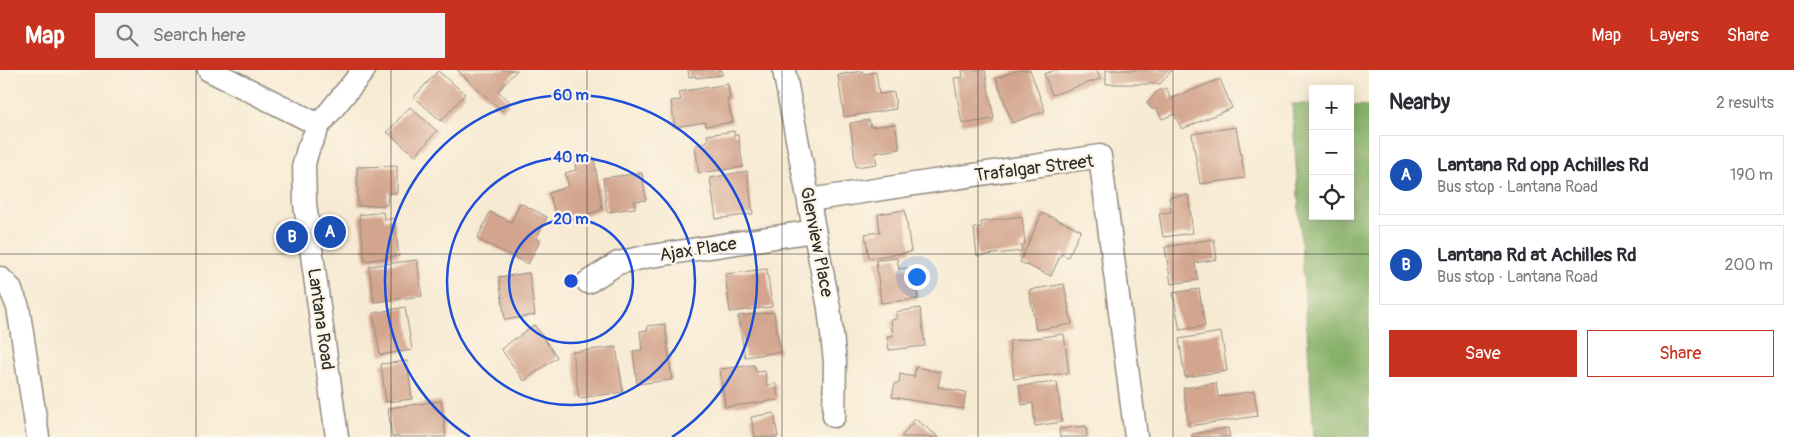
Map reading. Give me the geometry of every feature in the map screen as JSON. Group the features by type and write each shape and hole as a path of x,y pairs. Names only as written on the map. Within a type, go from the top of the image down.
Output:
{"street":[{"path":"208,70 319,125"},
{"name":"Lantana Road","path":"338,437 305,204 304,164 308,149 319,125 364,70"},
{"name":"Glenview Place","path":"784,70 829,308 835,362 834,416"},
{"name":"Trafalgar Street","path":"809,200 1100,156 1136,437"},
{"name":"Ajax Place","path":"588,282 618,263 645,257 814,231"},
{"path":"0,278 10,288 18,307 38,437"}],"green space":[{"path":"1292,104 1309,104 1309,220 1354,220 1354,105 1369,106 1369,437 1314,437"}],"building":[{"path":"457,70 517,70 498,91 510,102 502,111"},
{"path":"688,70 722,70 722,75 689,77"},
{"path":"962,70 985,70 994,119 962,124 954,78 963,77"},
{"path":"1019,70 1030,70 1045,111 1012,123 996,78"},
{"path":"1055,70 1097,70 1100,79 1052,95 1044,74"},
{"path":"1106,70 1172,70 1160,84 1106,84"},
{"path":"438,71 465,94 441,121 414,97"},
{"path":"862,71 864,74 876,72 879,94 894,92 896,109 844,117 838,75"},
{"path":"1220,79 1232,108 1182,129 1174,114 1162,119 1156,108 1153,110 1147,103 1158,91 1167,88 1170,99"},
{"path":"728,84 730,99 727,100 733,122 706,126 705,122 675,127 671,101 681,100 679,92"},
{"path":"410,107 437,131 415,156 387,132"},
{"path":"869,120 871,127 895,124 900,149 875,153 877,164 856,167 850,123"},
{"path":"1236,127 1245,178 1200,184 1192,134"},
{"path":"734,131 734,135 738,135 743,167 699,173 695,146 708,141 707,135"},
{"path":"594,157 602,209 559,225 549,193 569,186 565,173 576,170 575,163"},
{"path":"397,166 397,193 388,193 387,205 358,206 357,167"},
{"path":"747,171 753,214 716,219 710,178"},
{"path":"642,173 646,200 634,201 635,208 607,212 603,178"},
{"path":"1188,195 1193,233 1163,237 1159,213 1171,212 1169,197"},
{"path":"520,203 547,217 536,239 540,241 528,264 477,239 490,212 511,222"},
{"path":"905,210 911,252 869,258 865,234 880,232 878,214"},
{"path":"383,212 385,220 394,218 399,256 365,261 359,215"},
{"path":"1042,213 1081,230 1068,257 1061,254 1051,276 1020,262"},
{"path":"1022,216 1025,244 1021,245 1022,251 977,256 974,228 982,227 981,222"},
{"path":"1214,239 1217,259 1195,263 1198,280 1171,284 1165,247"},
{"path":"897,258 899,269 914,267 918,299 881,303 876,260"},
{"path":"417,260 422,296 374,302 369,266"},
{"path":"767,269 772,307 730,312 725,274"},
{"path":"529,273 535,315 505,320 499,277"},
{"path":"1064,284 1072,324 1036,330 1029,290"},
{"path":"1199,289 1205,326 1180,330 1173,293"},
{"path":"405,307 412,350 380,355 373,313"},
{"path":"920,308 925,346 889,350 887,336 893,336 891,320 897,319 896,312"},
{"path":"774,312 780,352 745,357 738,316"},
{"path":"665,324 672,380 637,384 633,351 642,350 640,331 648,330 647,326"},
{"path":"534,325 557,357 524,381 501,349"},
{"path":"1221,332 1227,371 1185,377 1179,339"},
{"path":"1064,334 1069,373 1014,379 1009,341"},
{"path":"616,347 623,392 579,398 572,352"},
{"path":"407,361 412,399 386,402 381,364"},
{"path":"754,365 756,372 765,371 767,385 776,384 778,400 725,407 720,369"},
{"path":"916,367 941,372 938,387 966,392 963,409 892,397 895,383 899,383 900,374 914,377"},
{"path":"1057,382 1062,422 1035,426 1033,403 1022,405 1019,386"},
{"path":"1216,383 1218,397 1254,391 1258,416 1189,426 1183,388"},
{"path":"441,401 446,437 392,437 388,408"},
{"path":"774,413 778,437 755,437 751,417"},
{"path":"915,419 939,437 901,437"},
{"path":"1086,426 1087,437 1060,437 1059,429"},
{"path":"1228,428 1230,437 1192,437 1192,434"}],"place":[{"name":"Lantana Rd opp Achilles Rd","path":"330,232"},
{"name":"Lantana Rd at Achilles Rd","path":"292,237"}]}
